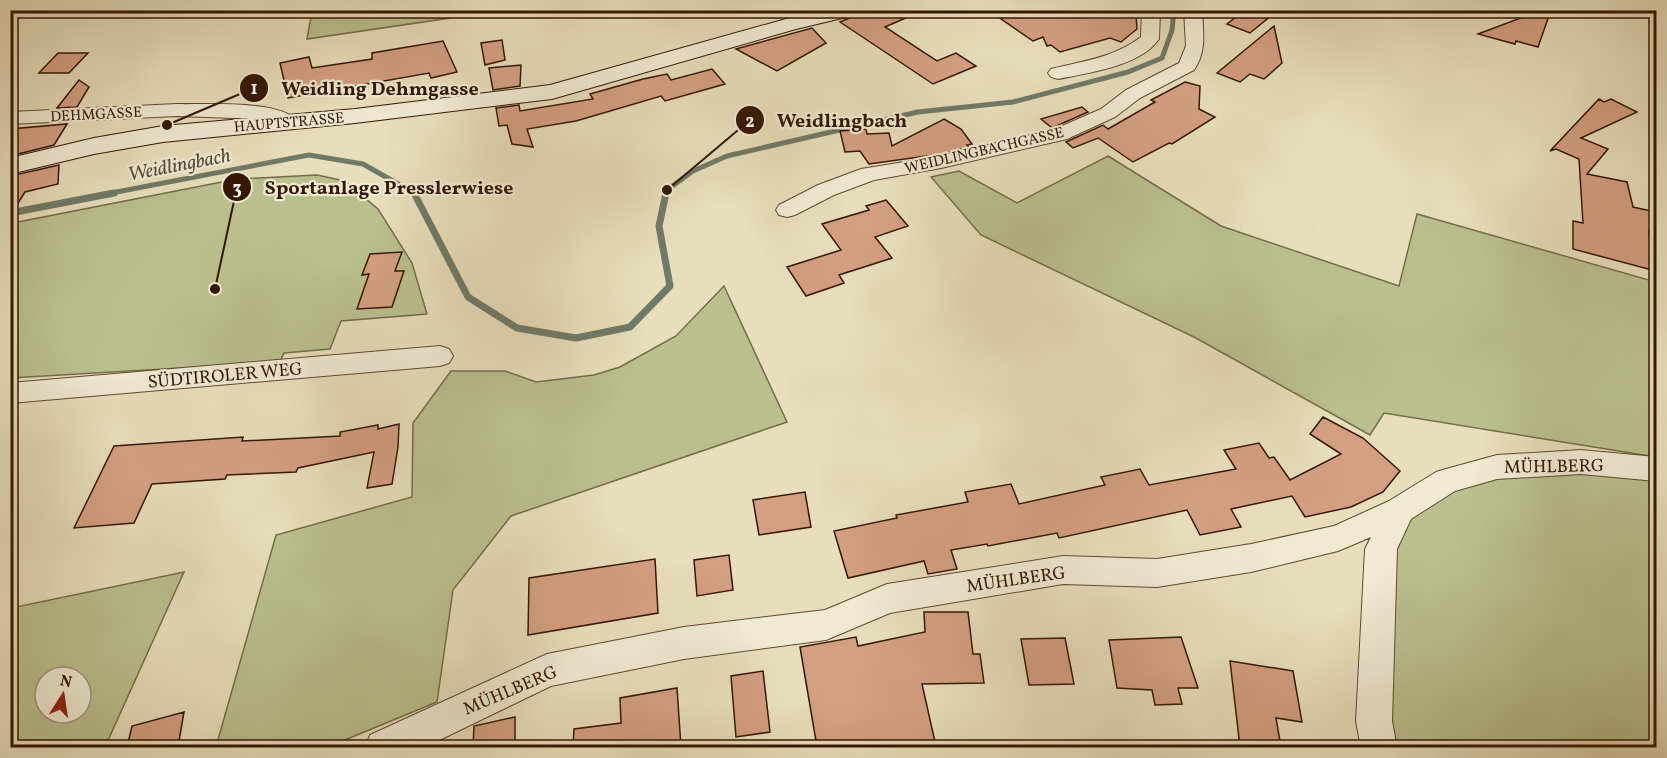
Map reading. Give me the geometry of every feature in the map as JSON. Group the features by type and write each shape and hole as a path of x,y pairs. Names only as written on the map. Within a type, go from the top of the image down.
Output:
{"main road":[{"name":"HAUPTSTRASSE","path":"10,166 94,146 163,134 495,101 552,92 789,24 847,10"}],"street":[{"path":"1058,73 1094,67 1137,51 1150,39 1151,10"},
{"name":"WEIDLINGBACHGASSE","path":"787,210 826,190 868,174 941,162 1060,135 1108,113 1133,94 1187,66 1195,46 1193,10"},
{"name":"DEHMGASSE","path":"10,118 177,110 263,113 276,115 288,122"},
{"name":"SÜDTIROLER WEG","path":"10,393 440,356"},
{"name":"MÜHLBERG","path":"383,747 547,670 684,643 826,625 887,599 1063,570 1158,573 1251,558 1338,538 1400,510 1446,482 1497,467 1581,462 1656,469"},
{"path":"1379,747 1374,721 1381,549 1400,510"}],"green space":[{"path":"312,11 450,11 450,18 307,39"},
{"path":"1108,156 1221,226 1399,286 1417,214 1656,282 1656,457 1384,413 1370,435 1194,337 981,235 931,177 959,171 1017,203"},
{"path":"317,175 345,181 378,209 412,263 427,314 341,321 330,349 284,353 280,362 11,378 11,241 18,222 237,179"},
{"path":"724,286 787,422 511,516 453,590 437,702 328,747 216,747 276,535 412,497 413,423 451,371 505,371 536,382 594,375 620,367 676,336"},
{"path":"1656,469 1656,747 1379,748 1381,549 1446,481"},
{"path":"184,572 105,747 11,747 11,608"}],"building":[{"path":"868,10 924,10 885,27 937,61 956,53 976,66 933,84 840,22"},
{"path":"988,10 1125,10 1125,13 1136,15 1137,29 1121,42 1110,38 1060,52 1051,45 1047,46 1043,37 1033,41"},
{"path":"1245,10 1278,10 1250,33 1227,24"},
{"path":"1542,10 1551,10 1538,47 1516,41 1515,44 1478,34"},
{"path":"1274,26 1282,63 1264,79 1250,74 1240,82 1217,73"},
{"path":"812,28 826,43 777,71 736,49"},
{"path":"502,40 505,60 485,65 481,43"},
{"path":"443,41 457,72 431,78 429,73 288,98 280,63 309,57 312,68 372,59 372,53"},
{"path":"58,53 88,53 69,73 39,73"},
{"path":"521,65 520,86 493,90 489,68"},
{"path":"712,69 725,84 665,101 661,96 576,121 527,129 533,147 512,144 507,125 499,126 496,108 519,105 520,111 593,99 590,94 643,79 667,74 671,80"},
{"path":"79,80 89,87 77,107 57,108"},
{"path":"1185,82 1200,86 1199,109 1215,117 1172,144 1169,143 1133,162 1098,138 1073,148 1066,142 1103,125 1108,129 1155,102 1151,100"},
{"path":"1599,99 1604,102 1611,99 1637,112 1581,138 1608,149 1587,174 1627,182 1633,207 1656,212 1656,233 1649,231 1652,270 1573,249 1573,221 1583,223 1579,159 1556,149 1550,151"},
{"path":"1082,107 1088,112 1052,128 1041,119"},
{"path":"944,119 961,129 972,144 967,145 969,147 941,154 869,164 860,151 845,152 840,131 866,129 867,134 889,133 892,146"},
{"path":"67,124 54,145 10,156 10,129"},
{"path":"59,165 58,184 25,192 10,216 10,176"},
{"path":"886,200 908,226 875,237 892,258 839,275 844,283 806,296 787,267 841,250 822,224 869,210 866,206"},
{"path":"402,252 395,271 404,271 392,307 357,309 369,274 362,275 370,254"},
{"path":"1323,417 1363,438 1400,471 1383,492 1351,507 1305,517 1292,496 1231,509 1241,527 1200,535 1187,510 1059,538 1057,533 988,546 987,544 951,550 957,569 928,574 924,561 848,578 834,531 897,518 896,515 968,502 965,492 1011,484 1019,504 1105,485 1101,477 1140,469 1149,485 1236,469 1224,450 1259,443 1269,458 1274,457 1290,480 1341,454 1310,434"},
{"path":"399,424 392,484 367,488 374,452 298,468 296,472 227,475 225,479 152,484 134,523 74,528 114,446 243,437 242,441 340,436 340,432 378,425 378,429"},
{"path":"805,492 811,527 759,535 753,500"},
{"path":"729,555 733,590 697,596 694,560"},
{"path":"655,559 658,613 528,635 529,578"},
{"path":"924,612 968,612 973,654 980,654 984,683 922,684 935,742 917,747 817,747 800,647 856,637 858,646 925,632"},
{"path":"1181,637 1198,688 1178,688 1182,704 1155,705 1152,690 1117,688 1109,640"},
{"path":"1065,638 1074,684 1029,685 1021,639"},
{"path":"1230,661 1293,671 1302,722 1276,718 1281,747 1240,747"},
{"path":"763,671 770,732 736,737 731,676"},
{"path":"677,688 681,747 573,747 574,729 621,723 620,698"},
{"path":"184,712 178,747 127,747 132,726"},
{"path":"515,717 515,747 473,747 474,726"}],"waterway":[{"name":"Weidlingbach","path":"666,194 667,190 693,171 727,156 918,112 1013,102 1128,72 1162,58 1172,30 1174,10"},
{"name":"Weidlingbach","path":"106,194 309,155 363,164 416,194"},
{"name":"Weidlingbach","path":"10,213 114,193"},
{"name":"Weidlingbach","path":"414,193 468,297 517,328 576,338 630,327 670,286 659,226 666,193"}],"place":[{"name":"Weidling Dehmgasse","path":"167,125"},
{"name":"Weidlingbach","path":"667,190"},
{"name":"Sportanlage Presslerwiese","path":"215,289"}]}
